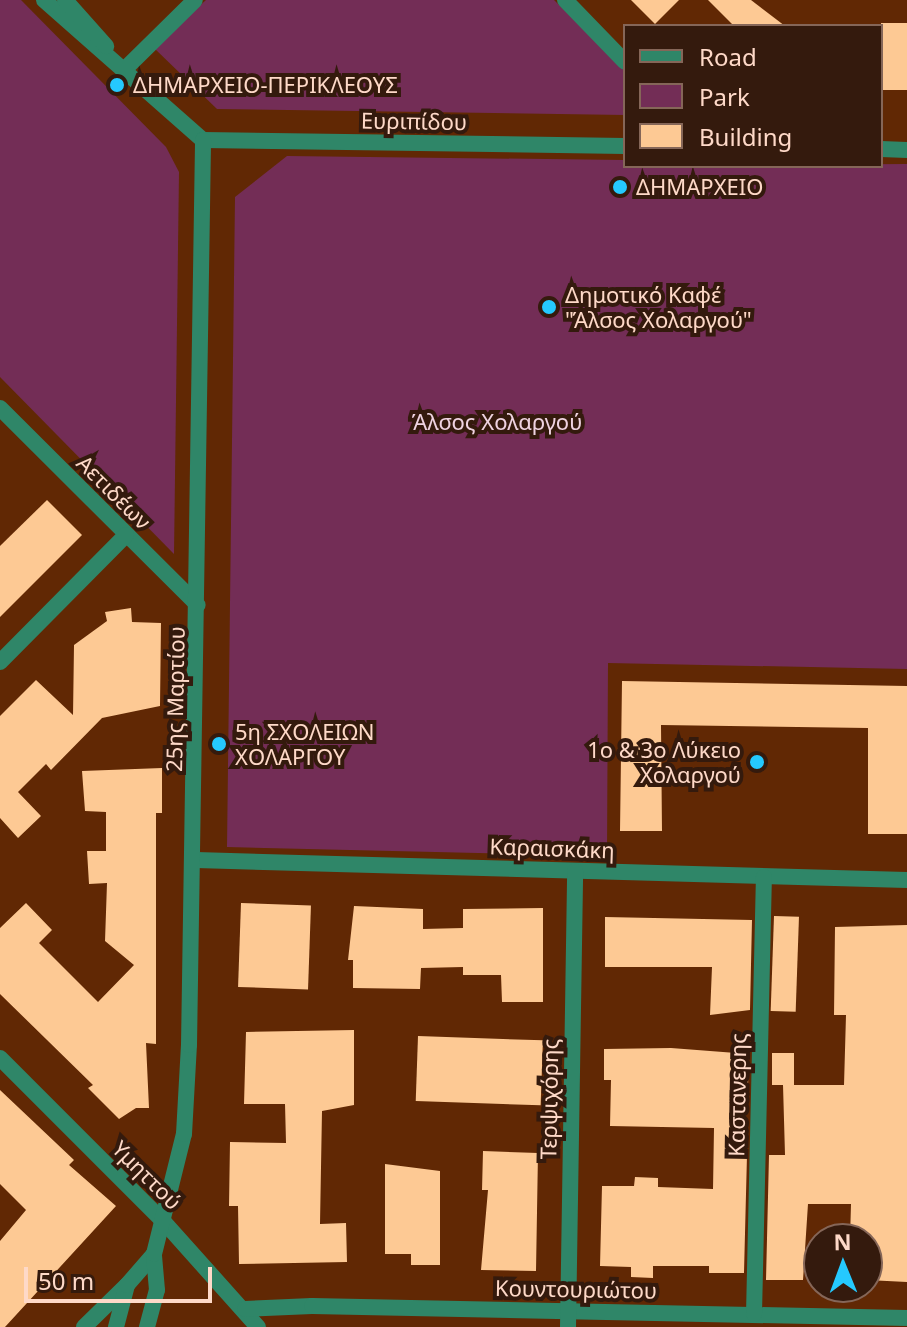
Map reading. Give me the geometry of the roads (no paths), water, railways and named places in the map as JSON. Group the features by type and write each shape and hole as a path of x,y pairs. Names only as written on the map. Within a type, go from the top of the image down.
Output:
{"street":[{"path":"44,0 203,140"},
{"path":"65,0 125,69"},
{"path":"125,69 195,0"},
{"path":"565,0 623,60"},
{"name":"Ευριπίδου","path":"203,140 623,146"},
{"name":"25ης Μαρτίου","path":"147,1327 157,1290 154,1254 184,1134 196,860 203,140"},
{"path":"883,149 907,150"},
{"name":"Αετιδέων","path":"0,408 198,605"},
{"path":"0,662 126,535"},
{"name":"Καραισκάκη","path":"196,860 907,880"},
{"name":"Τερψιχόρης","path":"568,1319 575,871"},
{"name":"Καστανερης","path":"754,1314 764,877"},
{"name":"Υμηττού","path":"2,1065 164,1222 258,1327"},
{"name":"25ης Μαρτίου","path":"116,1327 127,1285 154,1254"},
{"path":"84,1327 127,1285"},
{"name":"Κουντουριώτου","path":"245,1309 568,1319 754,1314 907,1318"}],"place":[{"name":"ΔΗΜΑΡΧΕΙΟ-ΠΕΡΙΚΛΕΟΥΣ","path":"117,85"},
{"name":"ΔΗΜΑΡΧΕΙΟ","path":"620,187"},
{"name":"Δημοτικό Καφέ \"Άλσος Χολαργού\"","path":"549,307"},
{"name":"5η ΣΧΟΛΕΙΩΝ ΧΟΛΑΡΓΟΥ","path":"219,744"},
{"name":"1ο & 3ο Λύκειο Χολαργού","path":"757,762"}],"park label":[{"name":"Άλσος Χολαργού","path":"497,422"}]}
